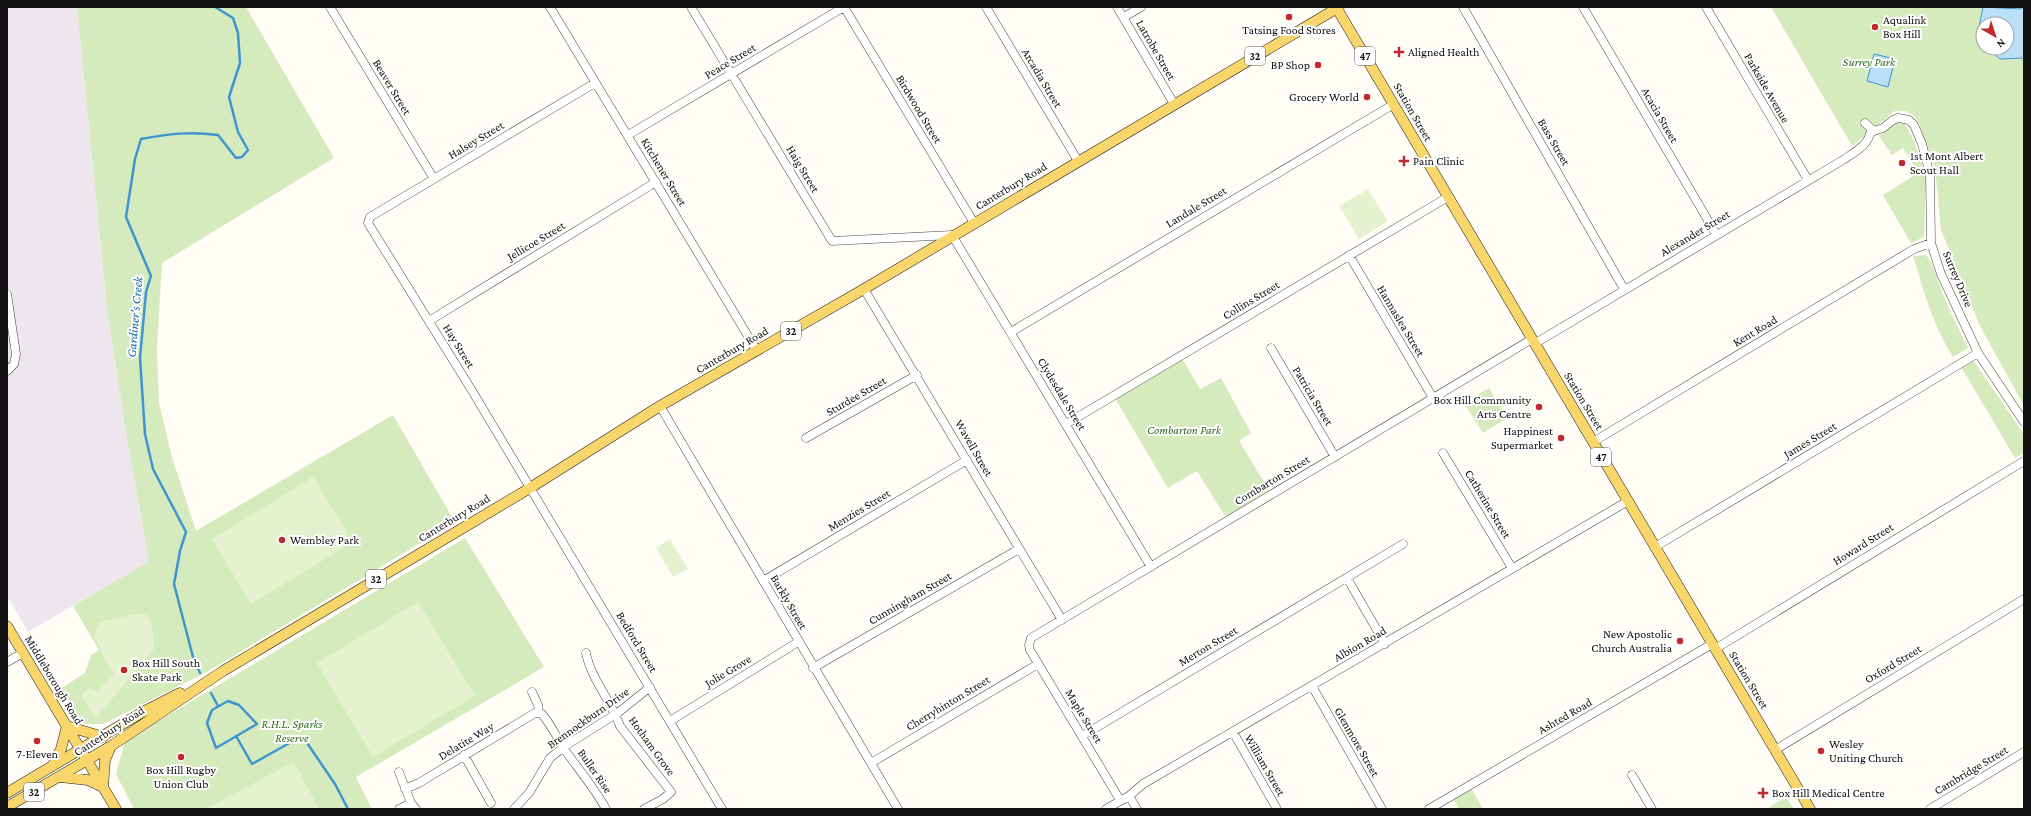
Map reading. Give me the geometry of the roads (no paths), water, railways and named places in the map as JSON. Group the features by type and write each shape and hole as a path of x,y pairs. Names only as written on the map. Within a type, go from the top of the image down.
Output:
{"main road":[{"name":"Canterbury Road","path":"7,807 111,746 223,671 530,488 660,406 864,289 952,235 1337,7"},
{"name":"Station Street","path":"1337,7 1533,342 1810,809"},
{"name":"Middleborough Road","path":"7,626 116,809"},
{"name":"Canterbury Road","path":"7,793 141,713 223,671"},
{"path":"53,766 61,749 67,726 103,737"},
{"path":"60,777 88,780 103,787 105,760 111,746"}],"street":[{"name":"Beaver Street","path":"330,7 434,179"},
{"name":"Kitchener Street","path":"550,7 757,351"},
{"name":"Haig Street","path":"691,7 832,241 952,235"},
{"name":"Peace Street","path":"628,135 844,7"},
{"name":"Birdwood Street","path":"844,7 974,223"},
{"name":"Arcadia Street","path":"986,7 1078,161"},
{"name":"Latrobe Street","path":"1118,7 1174,104"},
{"path":"1124,17 1141,7"},
{"name":"Bass Street","path":"1463,7 1624,289"},
{"name":"Acacia Street","path":"1583,7 1716,234"},
{"name":"Parkside Avenue","path":"1706,7 1808,180"},
{"name":"Halsey Street","path":"370,217 595,83"},
{"name":"Landale Street","path":"1011,332 1394,104"},
{"name":"Surrey Drive","path":"1874,130 1898,118 1909,120 1914,125 1922,144 1930,175 1931,243 1941,274 1978,353 2024,422"},
{"path":"1865,123 1874,130"},
{"name":"Alexander Street","path":"1533,342 1857,151 1867,141 1874,130"},
{"name":"Jellicoe Street","path":"429,321 656,182"},
{"name":"Collins Street","path":"1066,424 1448,197"},
{"name":"Hay Street","path":"370,217 368,223 530,488"},
{"name":"Clydesdale Street","path":"952,235 1151,567"},
{"name":"Kent Road","path":"1593,442 1921,245 1931,243"},
{"name":"Hannaslea Street","path":"1349,255 1433,398"},
{"name":"Wavell Street","path":"864,289 917,375 1062,620"},
{"path":"7,294 16,354 14,364 7,370"},
{"name":"Combarton Street","path":"1028,645 1031,638 1433,398 1533,342"},
{"name":"Patricia Street","path":"1271,348 1335,457"},
{"name":"James Street","path":"1655,547 1978,353"},
{"name":"Sturdee Street","path":"806,438 917,375"},
{"name":"Barkly Street","path":"660,406 898,809"},
{"name":"Catherine Street","path":"1444,453 1512,568"},
{"name":"Menzies Street","path":"763,581 967,460"},
{"name":"Howard Street","path":"1714,647 2024,461"},
{"name":"Bedford Street","path":"530,488 722,809"},
{"name":"Albion Road","path":"1106,809 1129,796 1143,784 1386,644 1512,568 1628,501"},
{"name":"Merton Street","path":"1082,736 1403,544"},
{"name":"Cunningham Street","path":"814,668 1019,549"},
{"path":"1346,578 1386,644"},
{"name":"Oxford Street","path":"1775,750 2024,599"},
{"name":"Jolie Grove","path":"670,720 798,642"},
{"name":"Maple Street","path":"1028,645 1120,800"},
{"name":"Ashted Road","path":"1430,809 1714,647"},
{"path":"7,662 23,652"},
{"name":"Hotham Grove","path":"586,653 588,665 616,714 620,726 671,792 663,799 644,809"},
{"name":"Cherryhinton Street","path":"870,763 1038,664"},
{"name":"Glenmore Street","path":"1312,686 1382,809"},
{"name":"Brennockburn Drive","path":"514,809 529,793 550,758 564,747 616,714 650,688"},
{"path":"532,692 538,705 539,713"},
{"name":"Delatite Way","path":"405,789 419,783 535,713 539,713"},
{"name":"Buller Rise","path":"539,713 542,714 549,722 606,809"},
{"name":"William Street","path":"1232,732 1277,809"},
{"name":"Cambridge Street","path":"1930,809 2024,752"},
{"path":"464,755 491,803"},
{"path":"399,772 413,806 399,809"},
{"path":"1632,775 1652,809"},
{"path":"1129,796 1137,809"}],"water":[{"path":"1983,7 2020,9 2024,7 2024,58 2000,59 1997,56 2015,56 2015,16 1981,16"},
{"path":"1874,54 1895,59 1888,87 1867,81"}],"waterway":[{"name":"Gardiner's Creek","path":"200,673 193,657 174,584 180,551 186,532 153,469 145,434 140,358 146,292 151,276 126,217 135,159 141,139 198,133 218,135 236,158 242,157 248,150 238,132 229,97 240,63 238,33 233,18 215,7"},
{"name":"Gardiner's Creek","path":"211,693 218,706"},
{"name":"Gardiner's Creek","path":"228,701 239,705 257,724 216,748 207,723 212,710 228,701"},
{"name":"Gardiner's Creek","path":"236,736 252,764 293,741 305,740 335,784 348,809"}],"place":[{"name":"Tatsing Food Stores","path":"1289,17"},
{"name":"Aqualink Box Hill","path":"1875,27"},
{"name":"Aligned Health","path":"1399,52"},
{"name":"BP Shop","path":"1318,65"},
{"name":"Grocery World","path":"1367,97"},
{"name":"Pain Clinic","path":"1404,161"},
{"name":"1st Mont Albert Scout Hall","path":"1902,163"},
{"name":"Box Hill Community Arts Centre","path":"1539,407"},
{"name":"Happinest Supermarket","path":"1561,438"},
{"name":"Wembley Park","path":"282,540"},
{"name":"New Apostolic Church Australia","path":"1680,641"},
{"name":"Box Hill South Skate Park","path":"124,670"},
{"name":"7-Eleven","path":"37,741"},
{"name":"Wesley Uniting Church","path":"1821,751"},
{"name":"Box Hill Rugby Union Club","path":"181,757"},
{"name":"Box Hill Medical Centre","path":"1763,793"}],"park label":[{"name":"Surrey Park","path":"1869,62"},
{"name":"Combarton Park","path":"1184,430"},
{"name":"R.H.L. Sparks Reserve","path":"292,731"}]}
